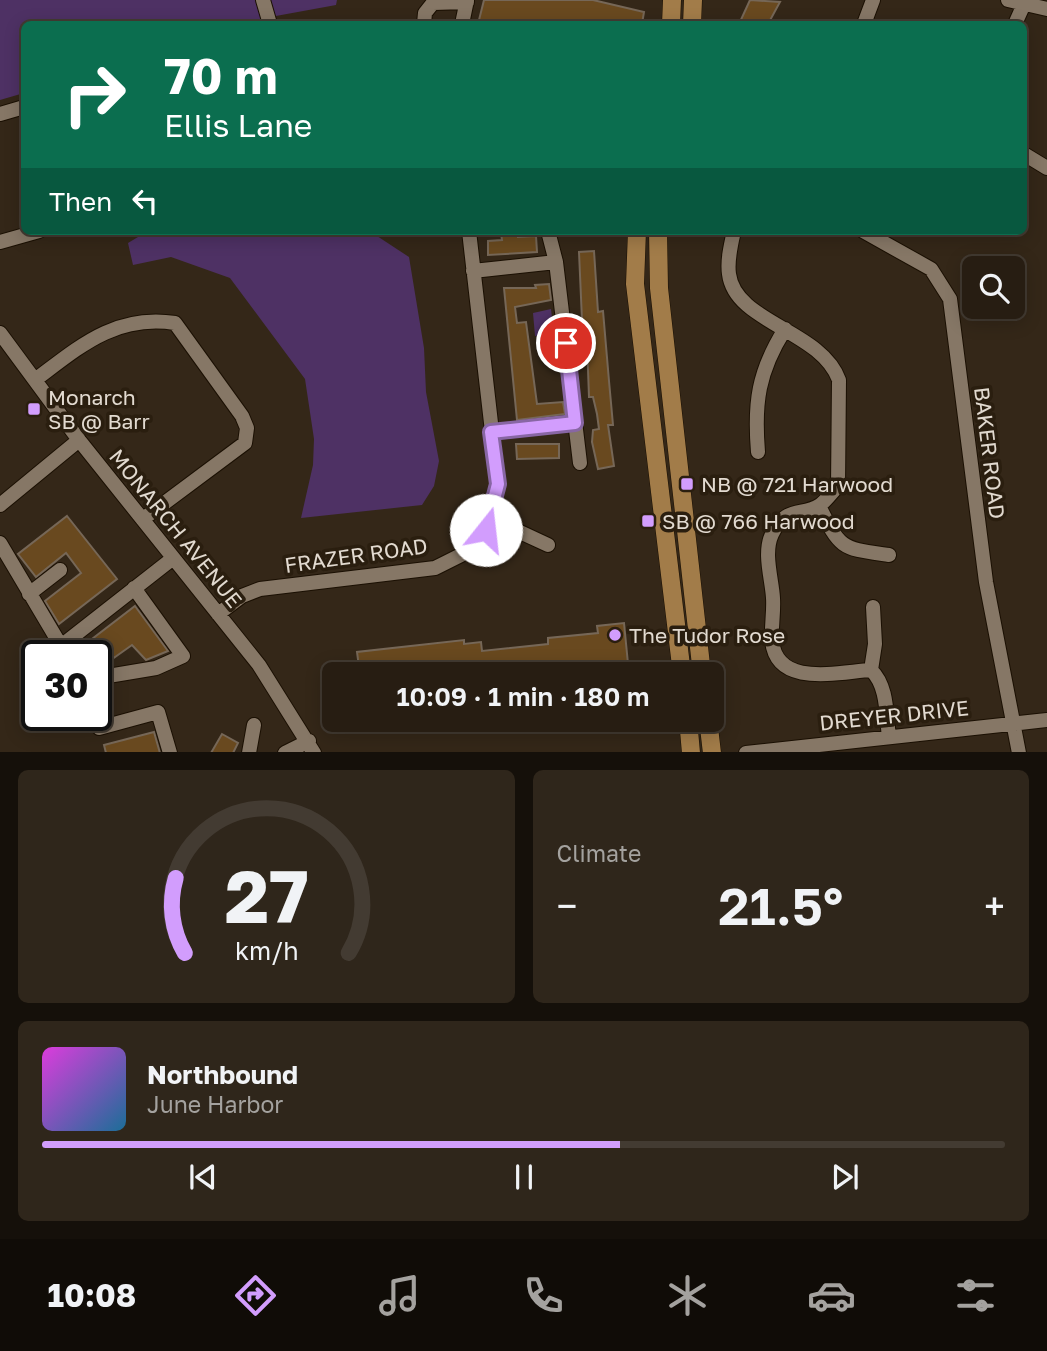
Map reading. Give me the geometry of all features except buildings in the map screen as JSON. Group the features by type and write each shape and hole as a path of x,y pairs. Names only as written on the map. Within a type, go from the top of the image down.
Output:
{"main road":[{"path":"671,21 672,0"},
{"path":"692,21 693,0"},
{"path":"637,235 635,284 681,662"},
{"path":"658,235 659,288 701,662"},
{"path":"689,732 691,752"},
{"path":"710,732 712,752"}],"street":[{"path":"263,0 269,21"},
{"path":"865,21 873,0"},
{"path":"1008,0 1047,9"},
{"path":"424,21 425,13 433,3 467,1 463,21"},
{"path":"1016,21 1024,4"},
{"path":"0,114 21,108"},
{"path":"1027,157 1047,168"},
{"path":"0,242 25,235"},
{"name":"FRAZER ROAD","path":"218,614 242,596 260,589 435,568 461,555 478,541 492,519 498,484 469,235"},
{"path":"549,235 556,262 580,463"},
{"path":"733,235 728,273 731,283 744,302 822,352 839,380 838,486 818,506 792,511 771,535 768,549 773,600 772,642 776,656 782,667 796,673 871,670 877,676 884,695 883,742"},
{"name":"BAKER ROAD","path":"870,235 931,269 950,299 986,582 1019,752"},
{"path":"473,271 556,262"},
{"path":"35,380 100,332 155,320 175,323 242,416 247,428 245,443 144,519"},
{"path":"758,452 754,414 757,392 763,371 785,329"},
{"name":"MONARCH AVENUE","path":"0,333 79,440 259,665 311,747"},
{"path":"491,432 575,423"},
{"path":"0,505 79,440"},
{"path":"818,506 834,536 845,548 889,555"},
{"path":"492,519 548,545"},
{"path":"0,543 57,640"},
{"path":"76,640 134,588 172,559"},
{"path":"29,594 60,570"},
{"path":"112,675 156,668 183,656 134,588"},
{"path":"871,670 875,644 873,607"},
{"path":"112,724 158,712 170,752"},
{"name":"DREYER DRIVE","path":"746,752 883,742 1047,720"},
{"path":"249,752 254,725"},
{"path":"285,752 311,747"}],"shaded area":[{"path":"0,0 337,0 336,5 254,21 21,21 21,94 0,100"},
{"path":"141,235 372,235 409,257 424,348 426,392 439,461 434,486 422,505 301,518 313,465 314,439 305,379 230,278 171,257 133,265 128,243"},
{"path":"551,309 554,335 535,336 533,313"}],"place":[{"name":"Monarch SB @ Barr","path":"34,409"},
{"name":"NB @ 721 Harwood","path":"687,484"},
{"name":"SB @ 766 Harwood","path":"648,521"},
{"name":"The Tudor Rose","path":"615,635"}],"route":[{"path":"486,530 492,519 498,484 491,432 575,423 566,343"}]}
